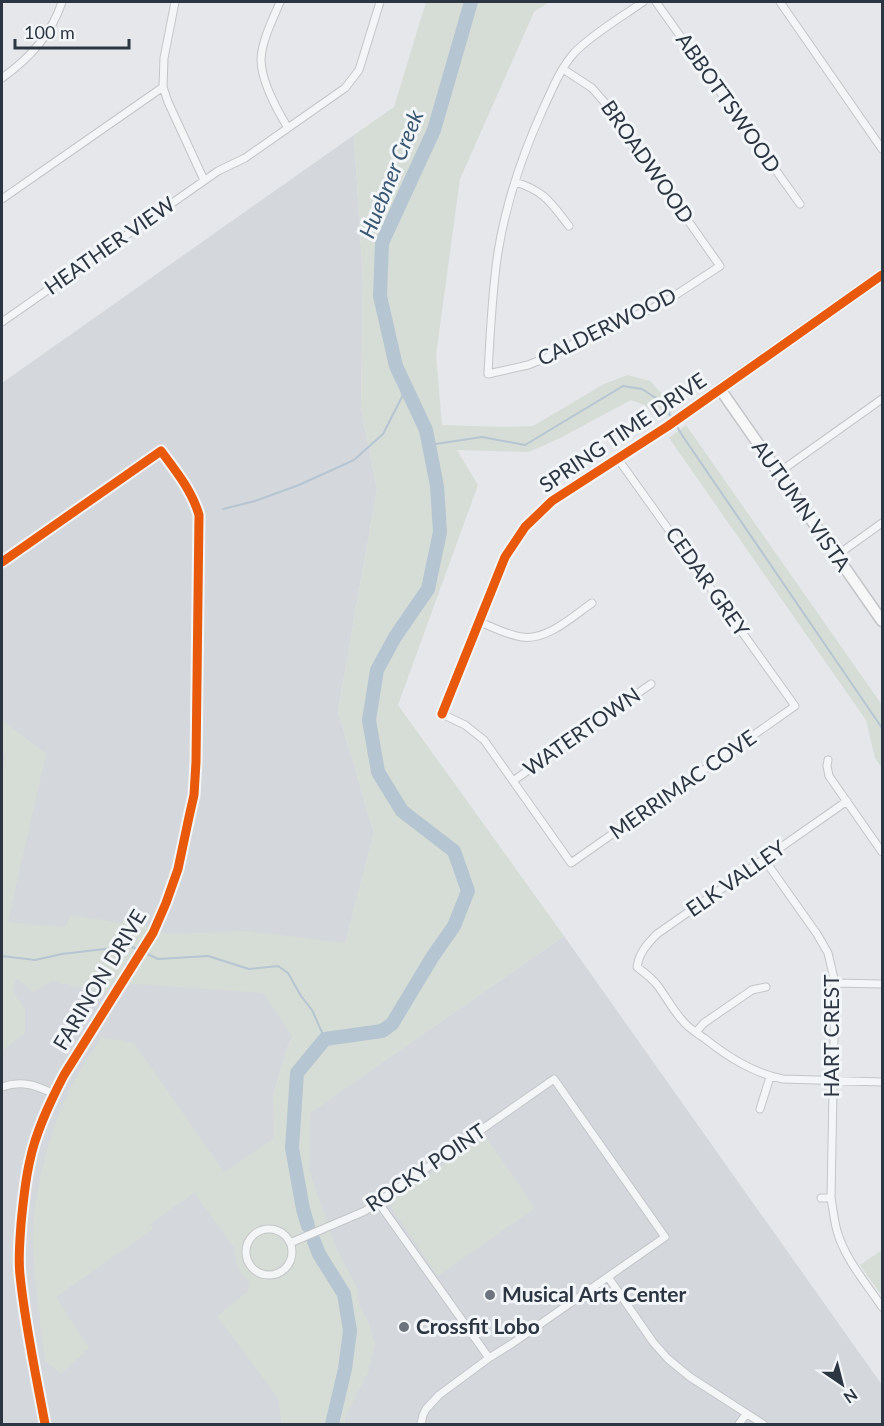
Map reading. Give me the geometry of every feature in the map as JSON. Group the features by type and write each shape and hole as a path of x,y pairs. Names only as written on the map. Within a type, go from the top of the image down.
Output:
{"street":[{"path":"2,78 36,48 52,25 62,2"},
{"path":"175,2 164,58 163,87 204,180"},
{"path":"280,2 261,61 262,70 275,104 288,128"},
{"name":"HEATHER VIEW","path":"2,322 204,180 245,158 345,88 352,81 361,64 380,2"},
{"path":"569,226 548,199 537,190 515,182 533,130 563,69 579,48 644,2"},
{"name":"ABBOTTSWOOD","path":"656,2 800,204"},
{"path":"780,2 882,149"},
{"name":"BROADWOOD","path":"563,69 592,88 606,104 720,266"},
{"path":"2,200 163,87"},
{"name":"CALDERWOOD","path":"515,182 498,250 491,314 488,374 528,365 609,325 649,310 720,266"},
{"name":"SPRING TIME DRIVE","path":"513,781 478,734 442,714 505,557 525,527 552,501 668,426 882,274"},
{"name":"AUTUMN VISTA","path":"720,389 882,621"},
{"path":"778,473 882,399"},
{"name":"FARINON DRIVE","path":"2,562 161,451 182,480 196,504 199,515 196,762 194,795 178,869 153,933 54,1094 30,1158 20,1234 20,1275 45,1425"},
{"name":"CEDAR GREY","path":"618,459 795,706"},
{"path":"836,556 882,523"},
{"path":"478,621 512,635 533,638 553,630 592,603"},
{"name":"WATERTOWN","path":"513,781 651,684"},
{"name":"MERRIMAC COVE","path":"513,781 571,863 795,706"},
{"path":"828,760 829,776 882,852"},
{"name":"ELK VALLEY","path":"696,1032 681,1019 649,976 637,967 643,950 657,934 847,801"},
{"name":"HART CREST","path":"764,859 828,953 835,983 831,1198 834,1218 842,1244 855,1268 882,1307"},
{"path":"835,983 882,984"},
{"path":"766,987 752,990 704,1023 696,1032 732,1058 770,1077 882,1082"},
{"path":"760,1110 770,1077"},
{"name":"ROCKY POINT","path":"290,1243 352,1217 378,1202 554,1079 664,1237 608,1277"},
{"path":"2,1087 20,1083 36,1085 54,1094"},
{"path":"821,1198 831,1198"},
{"path":"378,1202 489,1358"},
{"path":"268,1229 278,1231 290,1243 292,1252 290,1261 278,1273 260,1274 248,1262 246,1253 248,1244 252,1236 260,1231 268,1229"},
{"path":"422,1425 423,1415 429,1404 439,1395 608,1277 653,1342 668,1359 690,1377 763,1425"},
{"path":"739,1425 746,1414"}],"shaded area":[{"path":"426,2 549,2 534,12 460,179 436,355 442,425 533,426 604,384 628,375 650,381 676,410 659,421 645,405 631,400 529,452 457,450 478,485 398,705 564,936 310,1113 309,1170 335,1245 357,1288 359,1305 369,1323 375,1345 368,1373 345,1417 345,1424 282,1424 278,1398 217,1316 248,1291 250,1282 242,1275 236,1263 235,1249 194,1193 150,1224 153,1229 56,1297 89,1348 61,1374 45,1361 33,1247 38,1186 48,1145 62,1107 101,1037 134,1043 224,1172 274,1138 273,1095 288,1046 293,1038 263,993 135,984 102,993 52,981 33,992 16,979 13,991 25,1009 25,1033 2,1051 2,769 5,756 2,750 2,720 46,754 8,922 65,927 71,915 122,923 128,916 138,923 167,934 249,931 345,943 374,833 338,711 377,489 361,408 363,282 354,135 394,107"},
{"path":"354,135 363,282 361,408 377,489 338,711 374,833 346,940 288,1046 273,1095 275,1137 564,936 882,1385 882,1424 297,1424 279,1399 282,1424 2,1424 2,383"},
{"path":"686,425 882,705 882,768 875,758 866,720 669,438"},
{"path":"485,1136 535,1208 438,1276 391,1207 395,1199"},
{"path":"882,1250 882,1296 860,1265"}],"waterway":[{"name":"Huebner Creek","path":"308,1226 292,1148 297,1073 325,1039 382,1031 392,1024 454,926 468,891 454,851 402,811 378,772 369,720 377,670 395,637 428,589 440,532 437,486 426,430 396,366 380,296 382,243 434,130 471,2"},
{"path":"429,445 482,437 525,445 623,386 642,389 662,402 682,435 882,728"},
{"path":"223,509 255,501 299,485 354,460 383,434 406,389"},
{"path":"2,956 35,960 62,954 130,946 158,959 208,956 249,969 278,966 288,973 312,1010 325,1039"},
{"name":"Huebner Creek","path":"314,1241 319,1254 344,1294 350,1331 345,1369 332,1424"}],"cycle path":[{"path":"442,714 505,557 525,527 552,501 668,426 882,275"},
{"path":"2,562 161,451 188,489 199,515 196,762 194,795 178,869 153,933 64,1075 36,1138 27,1176 23,1200 19,1269 45,1424"}],"place":[{"name":"Musical Arts Center","path":"490,1295"},
{"name":"Crossfit Lobo","path":"404,1327"}]}
